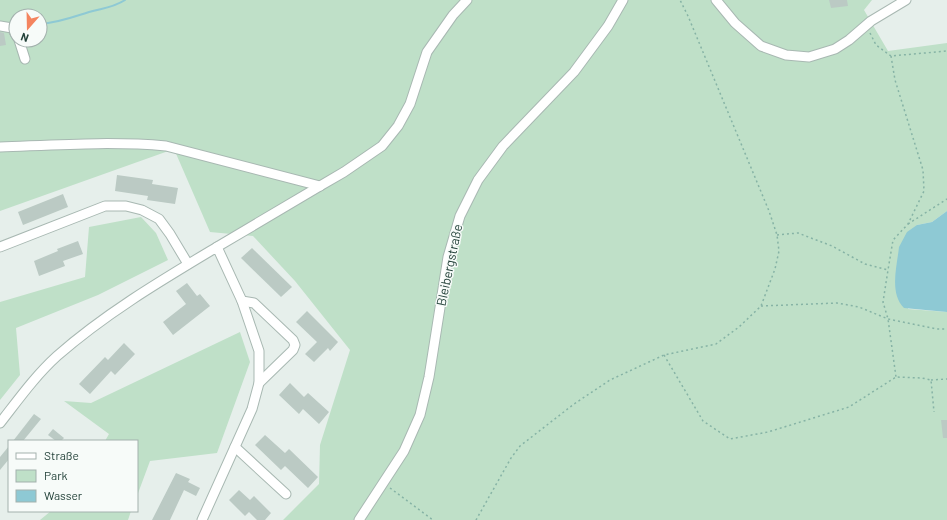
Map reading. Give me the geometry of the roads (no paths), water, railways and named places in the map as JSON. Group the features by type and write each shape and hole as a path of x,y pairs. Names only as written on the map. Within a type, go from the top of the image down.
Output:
{"street":[{"path":"0,423 31,383 57,357 102,320 188,264 344,172 382,146 398,126 410,104 427,52 453,15 468,0"},
{"name":"Bleibergstraße","path":"359,520 404,450 420,415 429,377 448,257 460,216 478,180 503,146 574,72 608,26 623,0"},
{"path":"716,0 735,23 761,46 786,55 809,57 823,54 835,49 868,23 906,0"},
{"path":"22,48 25,59"},
{"path":"0,147 116,143 140,143 166,146 320,186"},
{"path":"0,247 105,206 126,206 142,210 159,219 188,264"},
{"path":"202,520 252,409 258,383 258,350 242,301 217,247"},
{"path":"242,301 254,303 292,340 295,345 293,350 258,383"},
{"path":"235,447 286,494"}],"water":[{"path":"947,211 947,312 904,308 899,302 895,287 899,247 907,232 917,225 932,222"}],"waterway":[{"path":"48,23 65,20 112,6 125,0"}]}
